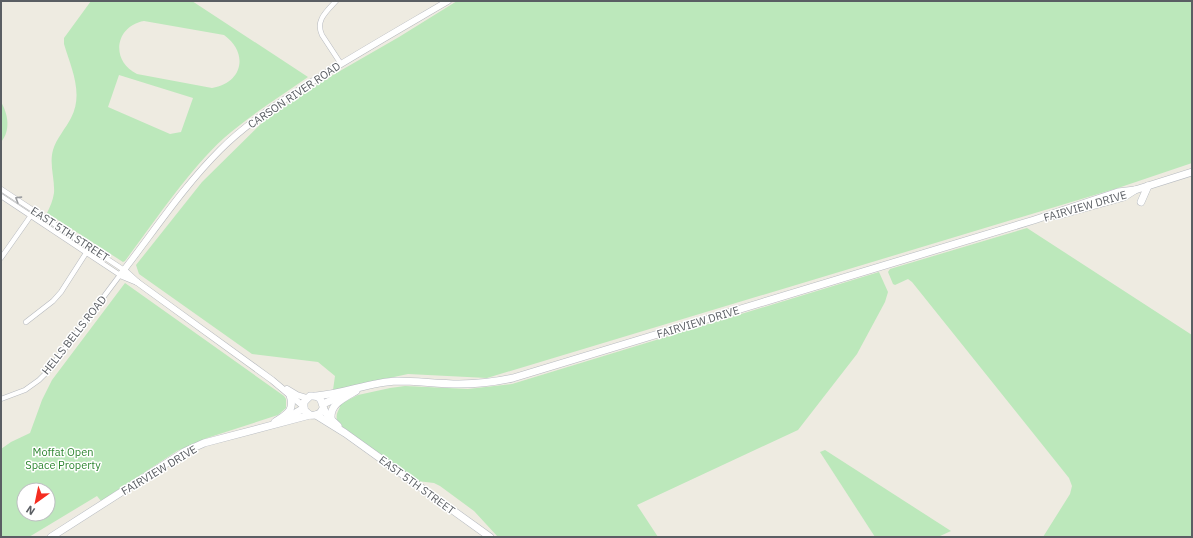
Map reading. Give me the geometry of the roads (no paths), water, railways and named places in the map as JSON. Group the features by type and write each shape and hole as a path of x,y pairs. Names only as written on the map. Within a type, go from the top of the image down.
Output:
{"main road":[{"name":"FAIRVIEW DRIVE","path":"316,396 328,395 367,385 397,381 459,384 486,383 513,378 1034,220 1056,216 1123,197 1135,190 1192,172"},
{"path":"1140,202 1148,186"},
{"name":"FAIRVIEW DRIVE","path":"323,406 358,388"},
{"path":"331,418 331,410 335,405 358,388"},
{"path":"273,425 291,408 293,404 290,395"},
{"path":"310,396 316,396 321,399 323,406 320,412 313,415 305,412 303,407 304,402 310,396"},
{"name":"EAST 5TH STREET","path":"323,406 331,418 345,433"},
{"name":"FAIRVIEW DRIVE","path":"273,425 303,407"},
{"name":"FAIRVIEW DRIVE","path":"51,537 184,452 204,443 313,415"},
{"name":"EAST 5TH STREET","path":"313,415 345,433 490,537"}],"street":[{"path":"336,1 319,23 322,35 341,64"},
{"name":"CARSON RIVER ROAD","path":"122,272 194,177 221,149 261,115 341,64 448,1"},
{"name":"EAST 5TH STREET","path":"1,189 90,247 122,272 272,380 303,407"},
{"name":"EAST 5TH STREET","path":"1,196 86,252 122,272"},
{"path":"1,258 34,210"},
{"path":"26,322 53,301 90,247"},
{"name":"HELLS BELLS ROAD","path":"1,399 25,390 39,380 48,371 122,272"},
{"name":"EAST 5TH STREET","path":"272,380 297,395 307,398"}],"park label":[{"name":"Moffat Open Space Property","path":"63,458"}]}
